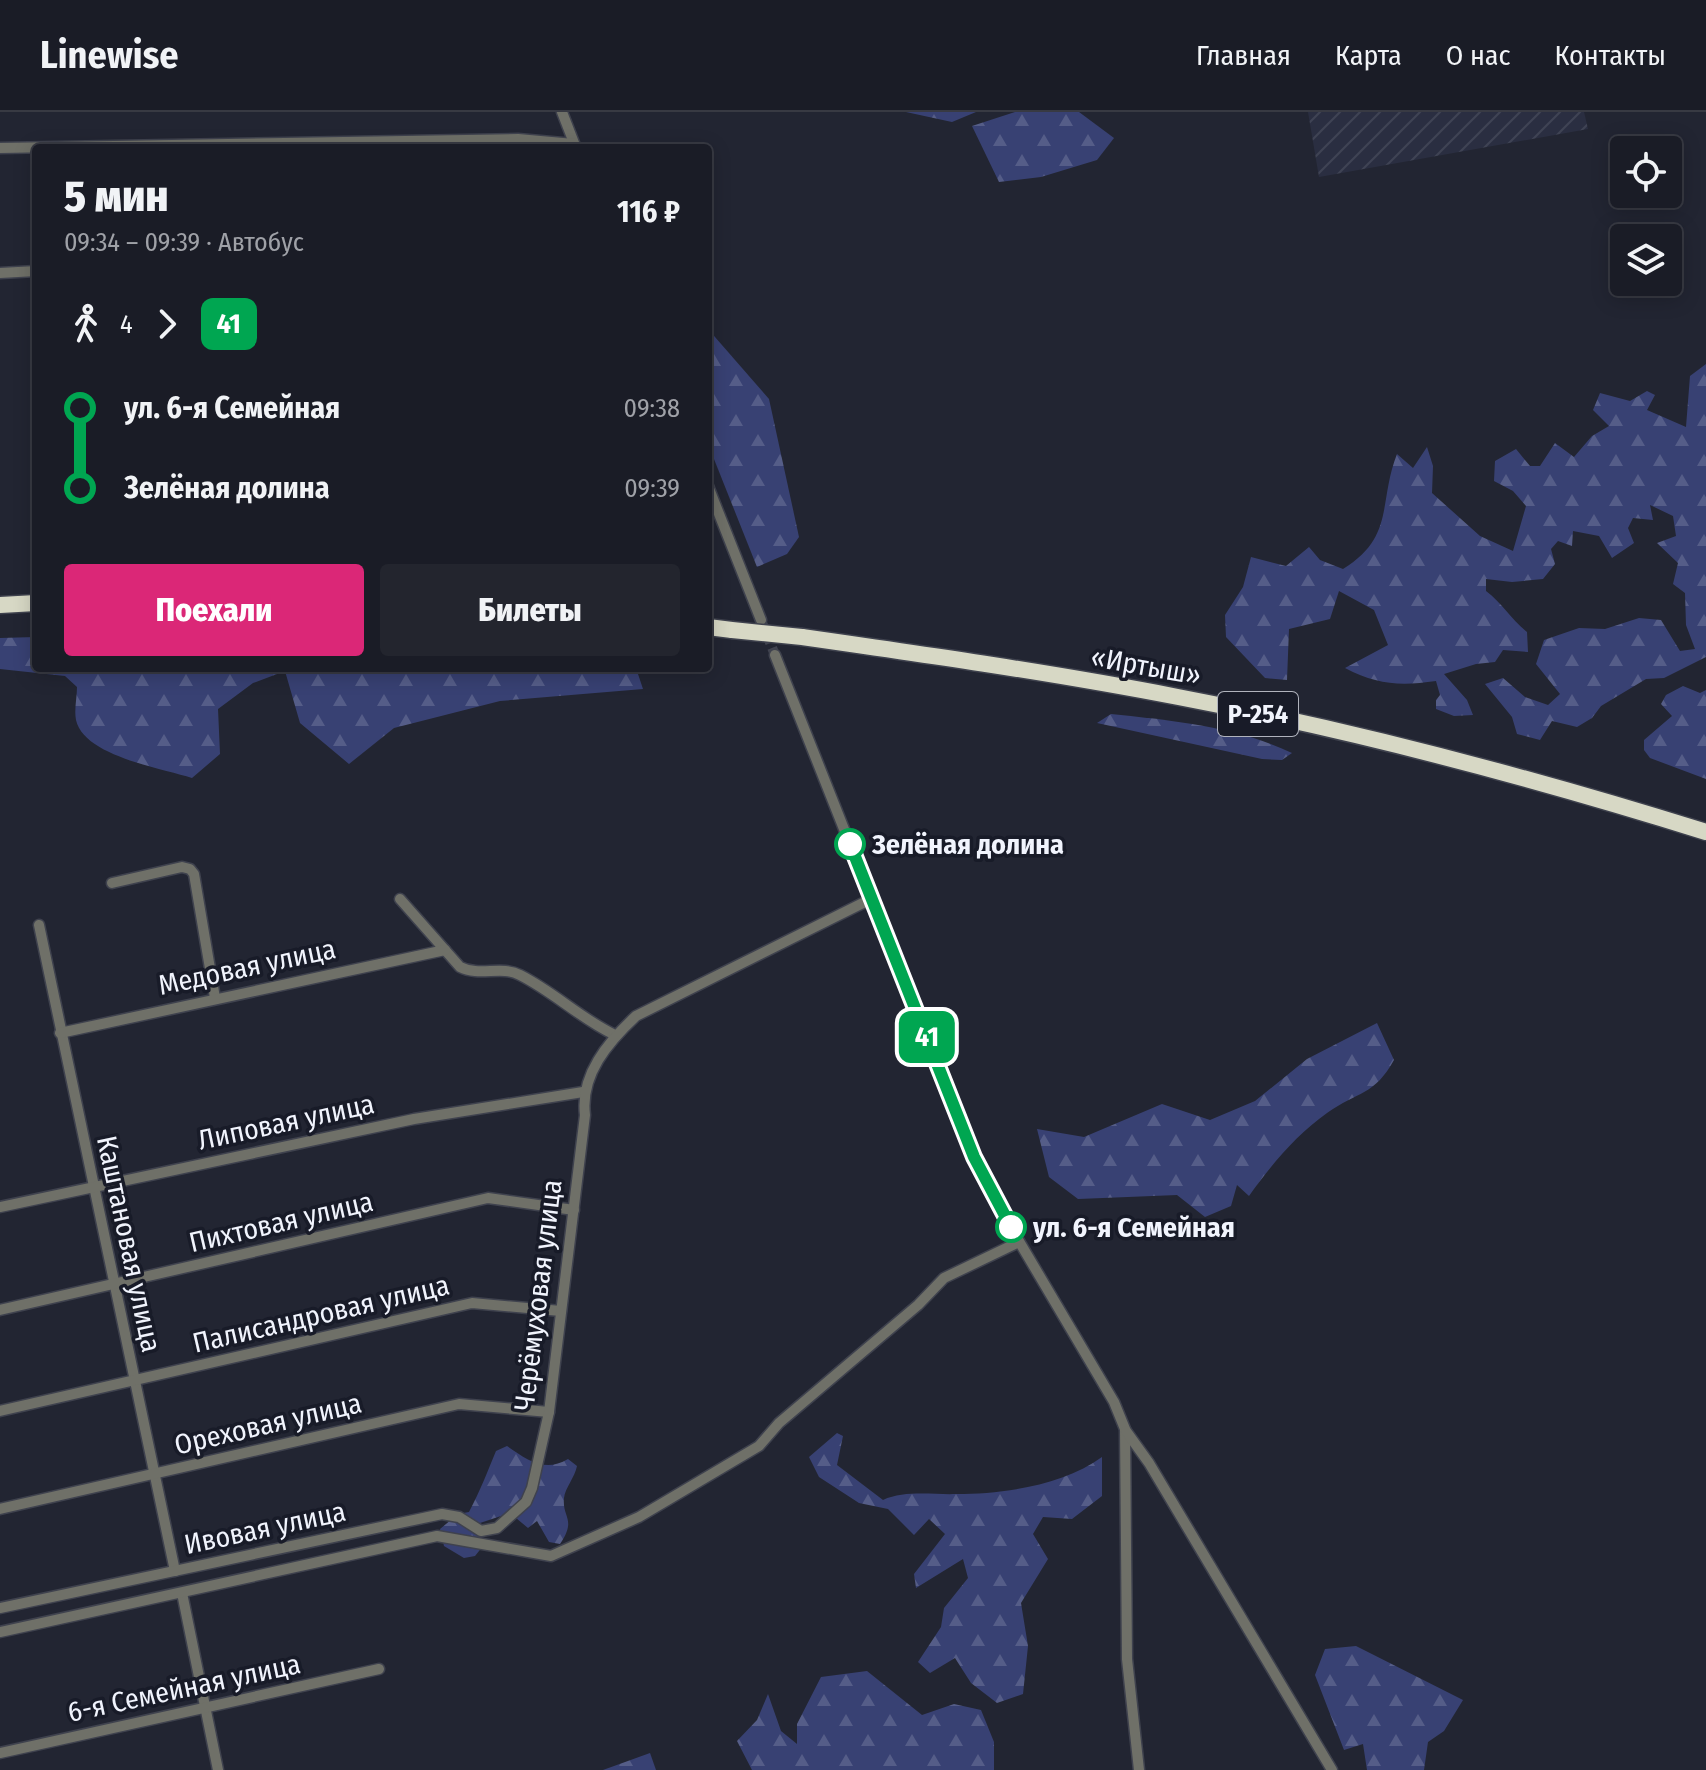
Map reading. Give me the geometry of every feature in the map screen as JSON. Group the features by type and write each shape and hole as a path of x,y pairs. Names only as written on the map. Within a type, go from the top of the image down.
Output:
{"highway":[{"path":"0,605 32,603"},
{"name":"«Иртыш»","path":"712,628 802,637 1179,697 1367,738 1611,802 1706,832"}],"street":[{"path":"562,112 574,144"},
{"path":"243,144 518,139 559,144"},
{"path":"0,148 32,148"},
{"path":"0,273 32,271"},
{"path":"712,496 761,620"},
{"path":"775,655 974,1157 1019,1242 1114,1402 1125,1429 1149,1463 1332,1770"},
{"path":"112,883 182,867 190,869 194,874 215,998"},
{"path":"583,1092 615,1035 636,1016 873,898"},
{"path":"400,899 460,967 472,973 502,970 518,973 594,1025 615,1035"},
{"name":"Каштановая улица","path":"39,925 175,1571"},
{"name":"Медовая улица","path":"60,1033 445,950"},
{"name":"Липовая улица","path":"0,1207 414,1119 583,1092"},
{"name":"Черёмуховая улица","path":"526,1502 549,1412 585,1115 583,1092"},
{"name":"Пихтовая улица","path":"0,1310 488,1198 574,1210"},
{"name":"Ивовая улица","path":"0,1632 437,1536 551,1556 639,1517 759,1446 779,1423 896,1324 944,1278 1019,1242"},
{"name":"Палисандровая улица","path":"0,1411 472,1303 561,1311"},
{"name":"Ореховая улица","path":"0,1509 459,1404 549,1412"},
{"path":"1125,1429 1127,1659 1139,1770"},
{"name":"Ивовая улица","path":"0,1608 442,1514 452,1514 474,1529 490,1531 526,1502"},
{"path":"182,1593 218,1770"},
{"name":"6-я Семейная улица","path":"0,1753 379,1669"}],"shaded area":[{"path":"1308,112 1584,112 1588,129 1319,177"}],"green space":[{"path":"906,112 976,112 952,122"},
{"path":"1015,112 1079,112 1114,138 1097,160 1041,177 999,182 972,126"},
{"path":"712,334 769,399 799,537 787,554 757,567 712,454"},
{"path":"1706,364 1706,657 1664,678 1646,679 1601,706 1592,718 1577,727 1552,721 1540,740 1517,734 1512,717 1485,684 1503,678 1525,697 1548,705 1560,694 1536,664 1544,640 1579,628 1605,629 1639,618 1661,620 1680,651 1695,649 1686,625 1685,593 1673,584 1678,563 1657,543 1676,536 1673,516 1650,505 1653,520 1633,518 1628,528 1634,543 1612,558 1599,536 1573,531 1572,546 1558,541 1551,549 1555,564 1543,579 1512,582 1486,579 1486,591 1527,632 1528,652 1503,650 1495,662 1476,664 1444,674 1467,700 1473,715 1454,716 1436,709 1436,700 1440,695 1436,681 1389,683 1345,668 1388,645 1374,610 1339,591 1330,619 1289,629 1287,680 1265,678 1226,637 1225,615 1243,587 1251,557 1286,566 1309,547 1320,560 1343,569 1359,557 1378,531 1397,454 1413,468 1427,447 1433,466 1432,493 1480,536 1513,551 1526,506 1513,491 1494,481 1495,461 1516,449 1530,466 1540,466 1555,443 1574,457 1592,436 1609,426 1593,410 1600,393 1630,401 1647,391 1655,395 1647,410 1686,427 1690,376"},
{"path":"32,637 32,672 282,672 253,683 218,709 220,754 192,778 125,759 93,743 76,720 77,687 65,676 0,669 0,638"},
{"path":"285,672 637,672 643,689 500,701 394,728 349,764 300,723"},
{"path":"1683,686 1700,693 1706,690 1706,779 1650,758 1644,750 1644,740 1672,716 1661,704 1666,695"},
{"path":"1111,714 1227,731 1292,753 1282,760 1262,759 1097,723"},
{"path":"1377,1023 1394,1060 1387,1072 1372,1087 1327,1113 1305,1131 1275,1162 1249,1196 1237,1185 1231,1206 1205,1217 1177,1195 1078,1199 1049,1177 1037,1129 1084,1137 1162,1104 1210,1120 1255,1101 1307,1059"},
{"path":"837,1433 843,1436 837,1465 883,1500 910,1494 975,1494 1014,1490 1070,1475 1102,1457 1102,1496 1072,1519 1043,1517 1033,1534 1048,1559 1021,1603 1028,1646 1023,1694 997,1703 971,1683 955,1658 930,1673 918,1662 941,1627 944,1608 968,1578 963,1559 916,1588 914,1574 945,1534 929,1519 914,1535 888,1509 859,1503 819,1477 809,1457"},
{"path":"507,1446 536,1463 552,1465 568,1459 577,1466 564,1498 568,1529 560,1544 549,1542 537,1521 528,1528 510,1513 477,1524 483,1546 475,1556 464,1558 444,1546 440,1529 458,1514 469,1512 496,1451"},
{"path":"1356,1646 1463,1700 1444,1731 1428,1742 1424,1770 1367,1770 1363,1744 1344,1750 1315,1675 1325,1649"},
{"path":"867,1671 922,1715 954,1704 981,1710 994,1742 994,1770 752,1770 737,1741 757,1720 768,1694 781,1731 797,1744 797,1724 821,1677"},
{"path":"650,1753 656,1770 603,1770"}],"tunnel":[{"path":"761,620 775,655"}],"bus line":[{"name":"41","path":"850,844 974,1157 987,1187 1011,1227"}],"place":[{"name":"Зелёная долина","path":"850,844"},
{"name":"ул. 6-я Семейная","path":"1011,1227"}]}
